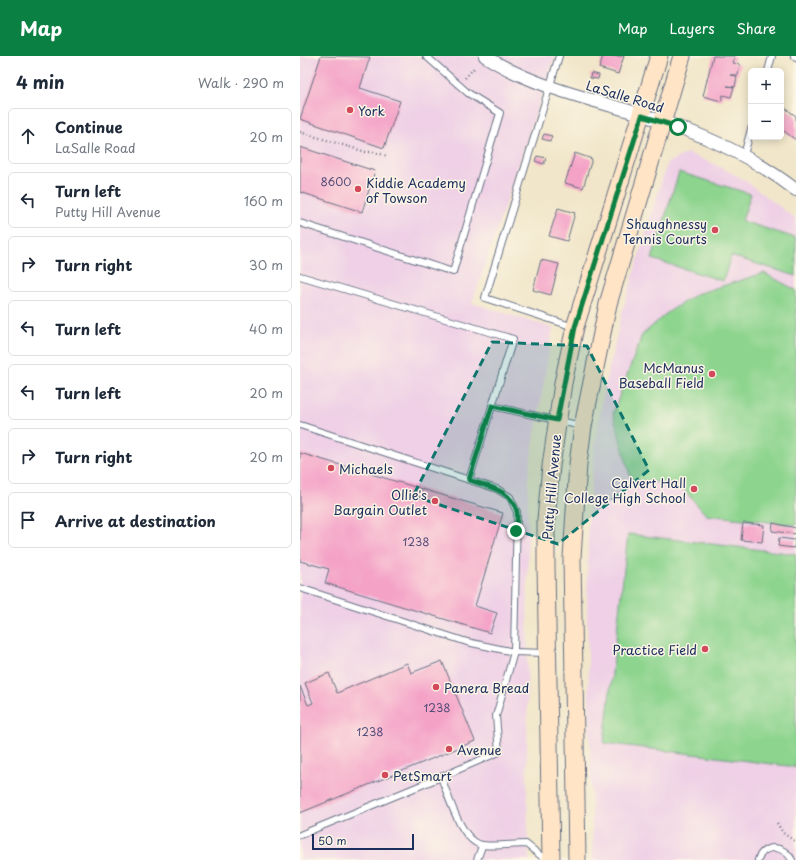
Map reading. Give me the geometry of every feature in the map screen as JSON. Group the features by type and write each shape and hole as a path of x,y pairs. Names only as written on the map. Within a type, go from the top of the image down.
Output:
{"street":[{"name":"LaSalle Road","path":"485,56 506,70 550,88 663,122 714,140 744,155 774,173 796,190"},
{"name":"Putty Hill Avenue","path":"551,860 546,653 546,520 557,420 575,327 642,116 659,56"},
{"name":"Putty Hill Avenue","path":"577,860 572,558 578,464 583,426 608,304 682,56"}],"lane":[{"path":"300,223 453,272 500,113 468,93 426,56"},
{"path":"559,56 485,298 575,327"},
{"path":"769,68 772,56"},
{"path":"744,155 748,140"},
{"path":"300,276 513,339 469,480"},
{"path":"492,406 583,426"},
{"path":"300,425 496,488 510,497 517,512 514,652 496,716 499,752 300,836"},
{"path":"300,588 467,642 514,652 546,653"},
{"path":"441,777 459,822 472,839 482,846 526,844 546,860"},
{"path":"477,860 482,846"},
{"path":"758,860 762,852 773,848 785,851 792,860"}],"path":[{"path":"459,85 474,68"},
{"path":"300,132 366,152 373,152 388,156"},
{"path":"777,823 783,833 796,842"}],"highlighted area":[{"path":"492,342 587,346 649,470 558,544 413,496"}],"shaded area":[{"path":"300,56 555,56 472,303 553,328 528,476 527,790 529,860 300,860"},
{"name":"Calvert Hall College High School","path":"687,153 710,162 743,179 796,219 796,860 593,860 587,616 588,526 594,452 604,389 623,309 667,163"}],"green space":[{"name":"Shaughnessy Tennis Courts","path":"679,172 751,194 742,221 796,238 796,276 731,256 723,281 652,259"},
{"name":"McManus Baseball Field","path":"764,273 796,290 796,525 706,515 680,485 631,479 613,413 642,335 667,313 696,294"},
{"name":"Practice Field","path":"628,534 796,554 796,767 604,743"}],"building":[{"name":"York","path":"321,56 370,57 360,88 400,101 384,148 300,119"},
{"path":"603,56 624,56 618,74 599,68"},
{"path":"713,56 735,56 733,63 740,64 738,75 730,75 737,76 735,87 727,86 734,87 731,97 723,95 721,101 703,96"},
{"path":"591,73 599,75 598,79 590,78"},
{"path":"785,108 796,116 796,140 784,131"},
{"path":"544,134 552,136 550,141 542,139"},
{"path":"300,147 375,171 362,212 300,192"},
{"path":"575,153 592,159 583,188 565,183"},
{"path":"537,156 546,158 544,164 535,161"},
{"path":"558,208 575,213 567,241 549,236"},
{"path":"541,260 559,264 551,295 533,290"},
{"path":"300,453 503,513 475,606 497,613 490,633 325,583 329,569 300,561"},
{"path":"743,523 764,525 762,542 741,540"},
{"path":"773,523 796,528 796,534 772,531"},
{"path":"779,538 795,540 794,548 778,546"},
{"path":"442,661 475,741 300,813 300,686 308,705 313,703 305,683 329,673 337,693 407,663 411,673"}],"place":[{"name":"York","path":"350,110"},
{"name":"Kiddie Academy of Towson","path":"358,189"},
{"name":"Shaughnessy Tennis Courts","path":"715,230"},
{"name":"McManus Baseball Field","path":"712,374"},
{"name":"Michaels","path":"331,468"},
{"name":"Calvert Hall College High School","path":"694,489"},
{"name":"Ollie's Bargain Outlet","path":"435,501"},
{"name":"Practice Field","path":"705,649"},
{"name":"Panera Bread","path":"436,687"},
{"name":"Avenue","path":"449,749"},
{"name":"PetSmart","path":"385,775"}],"route":[{"path":"516,531 517,512 510,497 496,488 469,480 492,406 557,420 575,327 590,275 642,116 678,127"}]}
